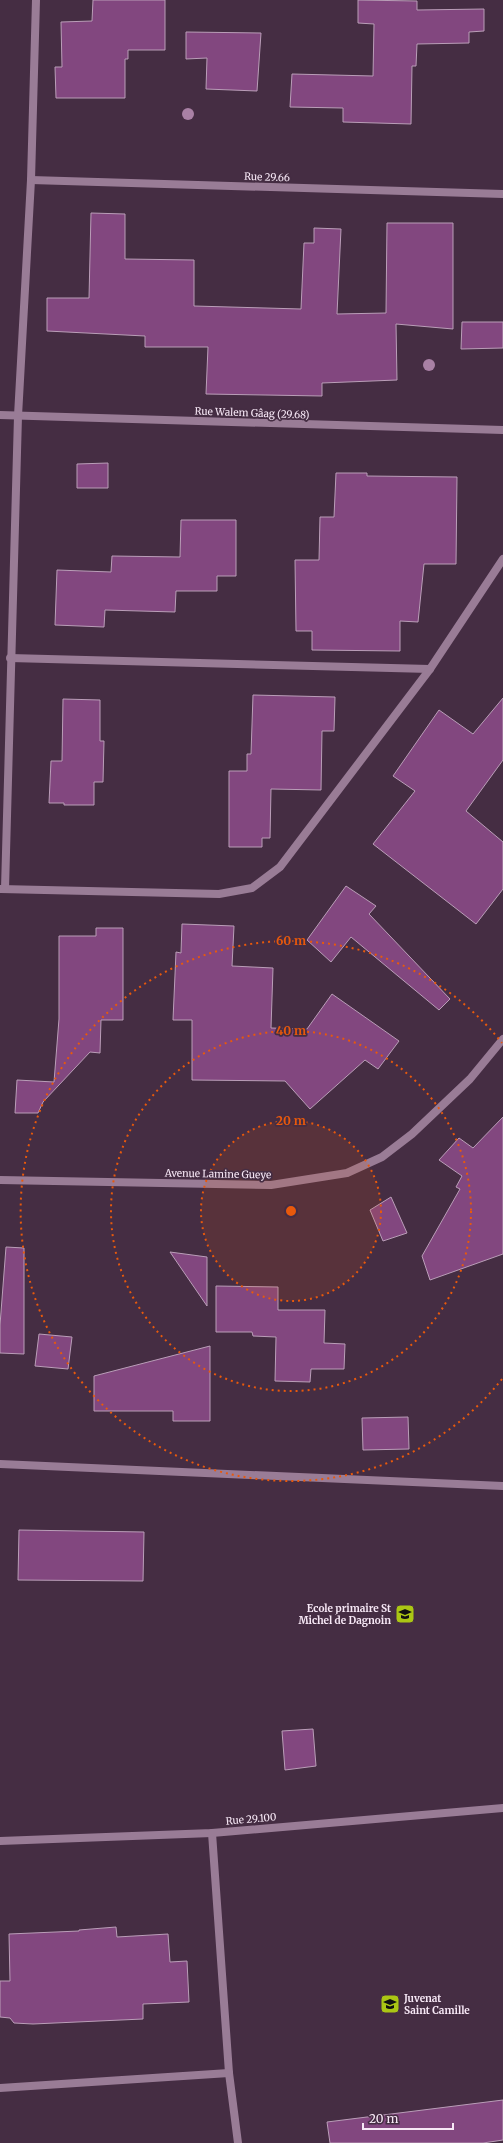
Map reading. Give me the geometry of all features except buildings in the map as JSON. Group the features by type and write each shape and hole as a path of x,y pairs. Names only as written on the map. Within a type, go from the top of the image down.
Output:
{"street":[{"path":"36,0 30,180 18,416 3,889 219,894 252,888 280,867 430,669 503,559"},
{"name":"Rue 29.66","path":"30,180 503,194"},
{"name":"Rue Walem Gâag (29.68)","path":"0,415 503,430"},
{"path":"10,658 430,669"},
{"name":"Avenue Lamine Gueye","path":"0,1180 271,1185 347,1173 382,1157 412,1134 470,1079 503,1039"},
{"path":"0,1464 503,1486"},
{"name":"Rue 29.100","path":"0,1841 212,1833 503,1808"},
{"path":"212,1833 229,2073 238,2143"},
{"path":"0,2088 229,2073"}],"place":[{"name":"Ecole primaire St Michel de Dagnoin","path":"405,1614"},
{"name":"Juvenat Saint Camille","path":"390,2004"}]}
